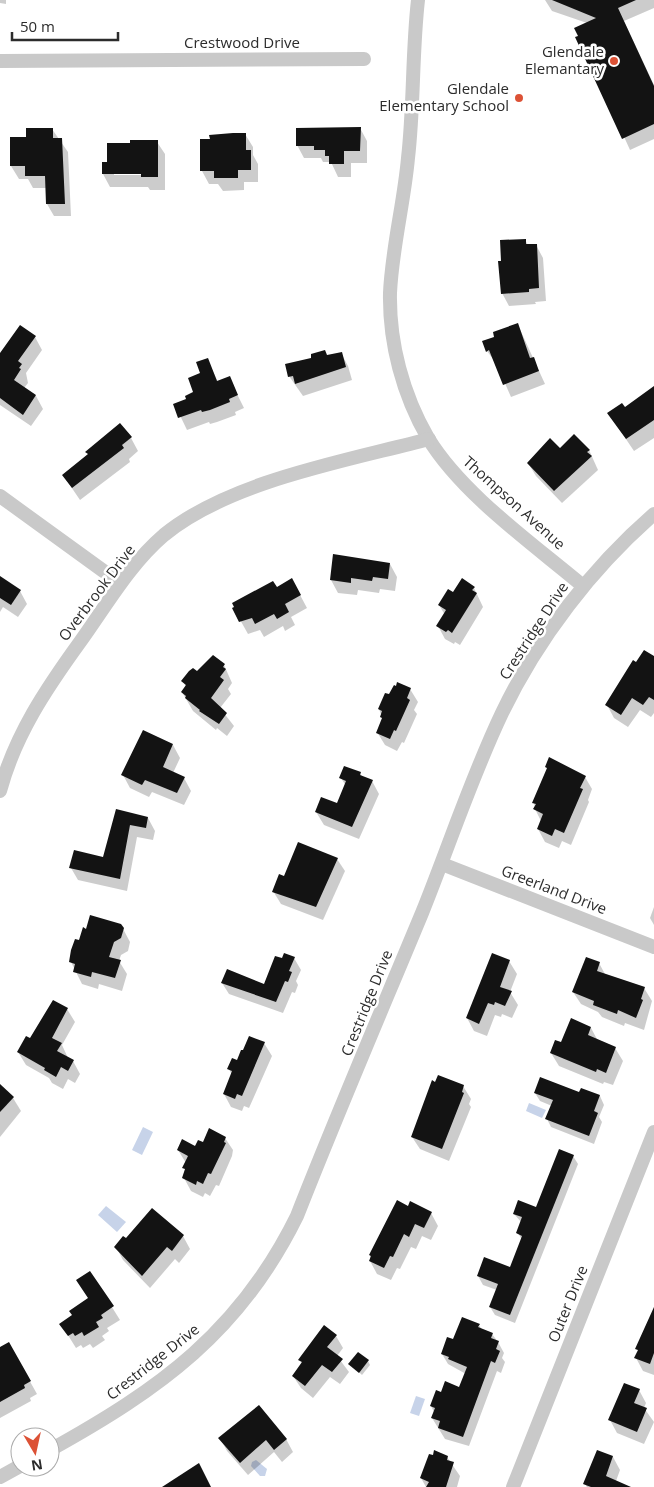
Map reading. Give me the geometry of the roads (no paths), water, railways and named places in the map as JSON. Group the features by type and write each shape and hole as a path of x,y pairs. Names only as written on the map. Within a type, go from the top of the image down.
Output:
{"street":[{"name":"Thompson Avenue","path":"418,0 408,158 390,294 392,333 403,380 429,439 468,487 583,586"},
{"name":"Crestwood Drive","path":"0,61 364,59"},
{"name":"Overbrook Drive","path":"0,791 16,744 28,720 120,583 164,536 212,504 284,478 429,439"},
{"path":"0,496 120,583"},
{"name":"Crestridge Drive","path":"60,1444 115,1414 183,1363 217,1332 240,1306 273,1262 297,1216 442,864 481,761 503,710 539,650 583,586 654,514"},
{"name":"Greerland Drive","path":"442,864 654,946"},
{"name":"Outer Drive","path":"513,1487 654,1132"}],"water":[{"path":"529,1103 546,1110 542,1118 526,1111"},
{"path":"143,1127 153,1132 142,1155 132,1150"},
{"path":"106,1206 126,1222 117,1232 98,1215"},
{"path":"416,1396 425,1399 419,1416 410,1413"},
{"path":"256,1460 267,1469 265,1476 260,1476 251,1466 252,1462"}],"place":[{"name":"Glendale Elemantary","path":"614,61"},
{"name":"Glendale Elementary School","path":"519,98"}]}
